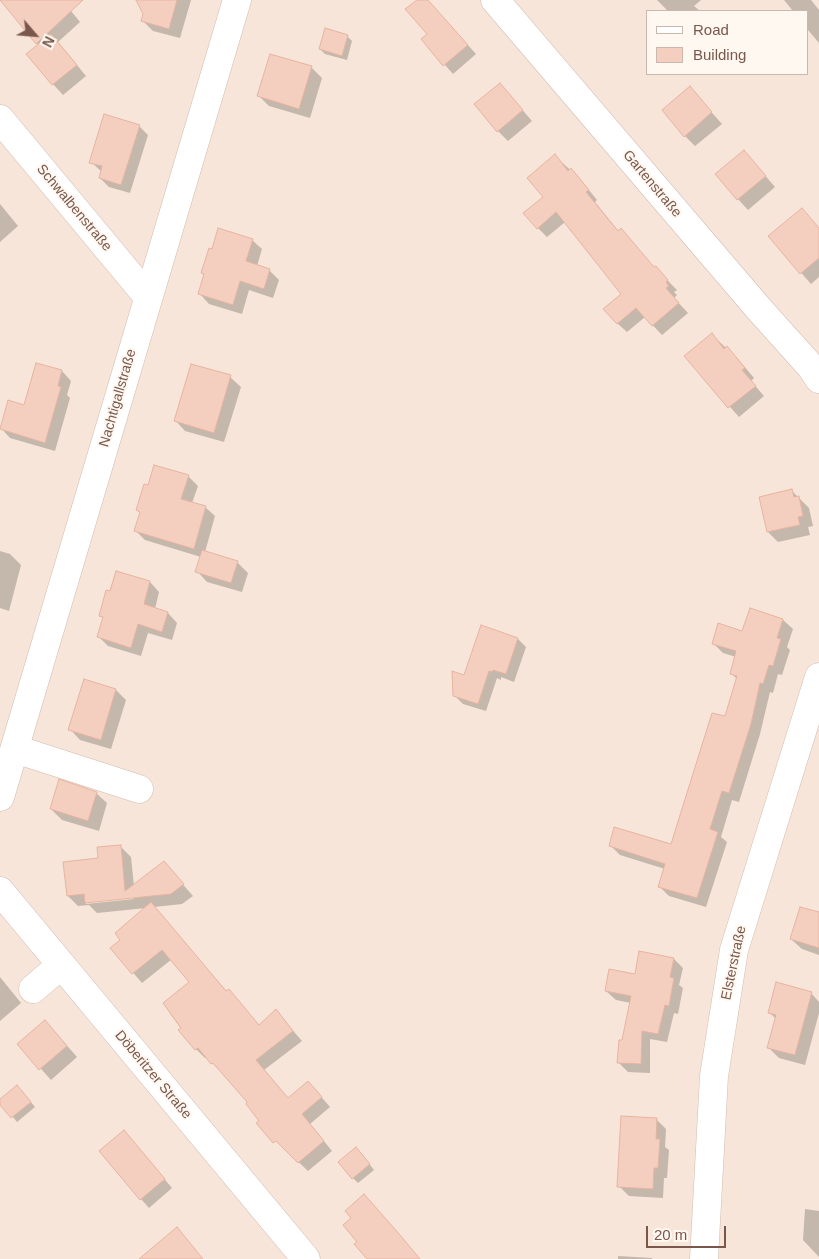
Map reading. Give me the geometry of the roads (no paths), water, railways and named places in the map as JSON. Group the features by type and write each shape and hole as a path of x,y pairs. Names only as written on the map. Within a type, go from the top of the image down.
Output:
{"street":[{"name":"Nachtigallstraße","path":"0,797 237,0"},
{"name":"Gartenstraße","path":"496,0 759,309 816,368"},
{"name":"Schwalbenstraße","path":"4,132 148,297"},
{"name":"Elsterstraße","path":"704,1259 714,1076 734,950 819,677"},
{"path":"15,749 139,789"},
{"name":"Döberitzer Straße","path":"0,891 306,1259"},
{"path":"33,989 61,965"}]}
